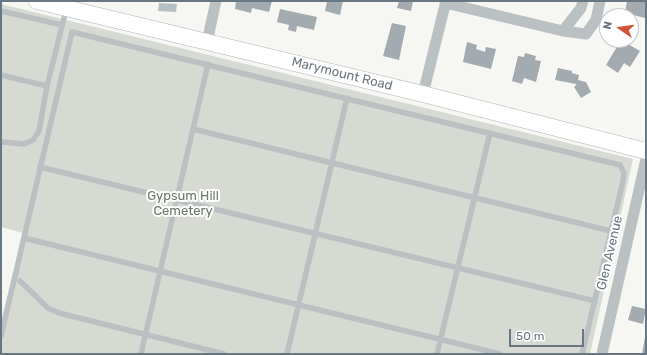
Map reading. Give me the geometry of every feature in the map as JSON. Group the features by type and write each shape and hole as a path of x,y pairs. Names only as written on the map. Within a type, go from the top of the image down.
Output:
{"street":[{"name":"Marymount Road","path":"37,1 423,94 646,151"},
{"path":"207,42 216,1"},
{"path":"564,31 581,8 583,1"},
{"path":"423,94 446,2 564,31 586,34 596,20 600,1"},
{"name":"Glen Avenue","path":"602,354 646,159"}],"lane":[{"path":"1,142 24,144 33,140 39,131 47,86 66,8"},
{"path":"1,11 62,25"},
{"path":"1,336 72,32 490,132 620,165 624,173 582,354"},
{"path":"141,354 208,64"},
{"path":"1,75 47,86"},
{"path":"287,354 347,98"},
{"path":"193,129 611,231"},
{"path":"437,354 490,132"},
{"path":"40,167 594,301"},
{"path":"24,238 500,354"},
{"path":"20,281 48,308 59,313 224,354"}],"green space":[{"name":"Gypsum Hill Cemetery","path":"1,4 633,159 590,354 1,354 1,322 23,233 1,227"}],"shaded area":[{"path":"159,3 177,4 176,12 158,11"}],"building":[{"path":"236,1 272,1 269,12 252,8 251,13 235,9"},
{"path":"327,1 343,1 340,15 325,11"},
{"path":"399,1 413,1 411,11 397,8"},
{"path":"627,1 646,1 645,18 639,16 639,8 626,8"},
{"path":"280,9 317,17 314,30 297,26 296,32 288,30 289,25 277,22"},
{"path":"392,23 406,26 399,60 383,56"},
{"path":"467,42 477,45 476,49 485,52 486,47 496,49 491,69 463,62"},
{"path":"616,48 635,48 640,51 630,67 624,63 618,73 606,65"},
{"path":"525,53 536,56 535,60 541,61 536,82 524,78 522,84 512,81 518,56 524,57"},
{"path":"558,68 572,71 572,73 579,75 578,80 586,82 591,92 581,98 574,87 576,84 555,80"},
{"path":"632,306 646,309 643,324 628,320"},
{"path":"645,337 646,354 642,354"}]}
